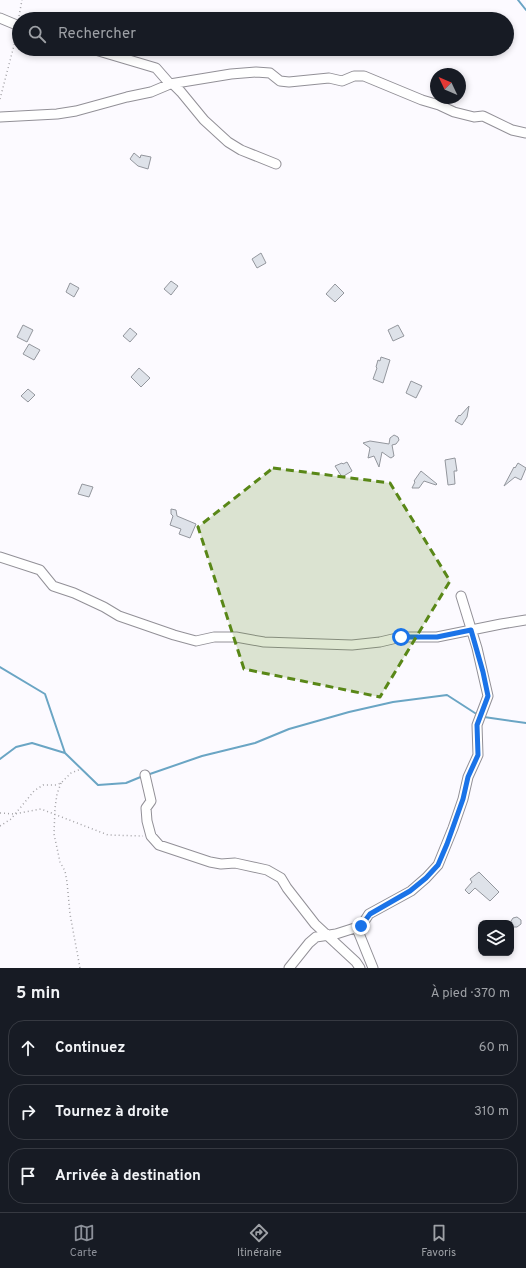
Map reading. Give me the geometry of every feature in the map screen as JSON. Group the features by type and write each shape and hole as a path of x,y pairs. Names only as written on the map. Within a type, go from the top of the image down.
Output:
{"street":[{"path":"0,18 12,23"},
{"path":"116,56 156,68 170,84 174,85 181,92 204,120 228,142 241,150 276,164"},
{"path":"0,117 57,114 76,111 151,92 170,84 231,74 256,72 270,73 280,81 288,82 329,78 342,81 354,76 364,76 454,112 474,117 483,116 512,130 526,133"},
{"path":"0,557 40,570 53,586 74,593 119,616 196,641 214,637 236,637 264,642 352,645 380,642 401,637 437,637 526,620"},
{"path":"373,968 358,931 370,914 410,891 426,878 438,865 463,799 468,777 478,755 477,725 488,696 483,672 461,596"},
{"path":"145,775 151,801 146,808 147,821 151,836 159,845 210,862 221,864 234,863 267,870 281,878 315,924 356,962 360,968"},
{"path":"289,968 312,940 321,936 336,934 361,926"}],"path":[{"path":"20,12 22,0"},
{"path":"0,99 12,52"},
{"path":"0,826 11,819 34,791 43,785 56,786 71,773 81,769"},
{"path":"61,783 57,794 55,808 54,834 60,862 65,871 70,914 80,968"},
{"path":"0,813 14,814 41,809 108,835 146,836"}],"highlighted area":[{"path":"273,468 390,483 450,581 380,697 244,669 198,527"}],"building":[{"path":"134,153 140,158 141,155 151,157 148,169 138,166 130,159"},
{"path":"261,253 266,263 257,268 252,259"},
{"path":"171,281 178,286 171,295 164,289"},
{"path":"70,283 79,288 74,297 66,292"},
{"path":"335,284 344,293 335,302 326,294"},
{"path":"23,325 33,330 27,342 17,337"},
{"path":"398,325 404,336 393,341 388,330"},
{"path":"130,328 137,334 130,342 123,336"},
{"path":"29,344 40,350 34,360 23,354"},
{"path":"381,357 390,360 383,383 373,379 378,360 380,361"},
{"path":"139,368 150,378 141,387 131,377"},
{"path":"411,381 422,386 416,398 406,393"},
{"path":"28,389 35,395 28,402 21,396"},
{"path":"469,406 467,417 462,425 455,421 459,415 460,416"},
{"path":"394,435 398,437 399,440 396,444 392,445 394,456 391,458 382,452 379,467 374,456 368,458 370,448 363,443 370,441 389,444 390,438"},
{"path":"455,458 457,471 454,471 455,484 448,485 445,460"},
{"path":"347,462 352,471 342,477 335,466"},
{"path":"518,463 526,468 521,480 515,477 504,486 514,467 515,468"},
{"path":"421,471 437,484 424,481 419,488 412,488 415,482 414,481"},
{"path":"82,484 93,487 89,497 78,494"},
{"path":"171,509 176,510 177,516 196,524 190,538 179,534 181,529 170,525 173,516 171,514"},
{"path":"479,872 499,892 490,901 475,888 469,894 465,890 472,882 470,879"},
{"path":"517,917 521,920 521,924 514,927 514,920 512,920"}],"waterway":[{"path":"518,0 526,10"},
{"path":"0,667 45,694 65,753 98,785 126,783 143,776"},
{"path":"147,775 202,756 255,743 289,729 349,712 393,702 447,695 478,715"},
{"path":"484,717 526,723"},
{"path":"0,759 16,747 32,743 65,753"}],"route":[{"path":"361,926 370,914 410,891 426,878 438,865 463,799 468,777 478,755 477,725 488,696 477,648 471,630 437,637 401,637"}]}
